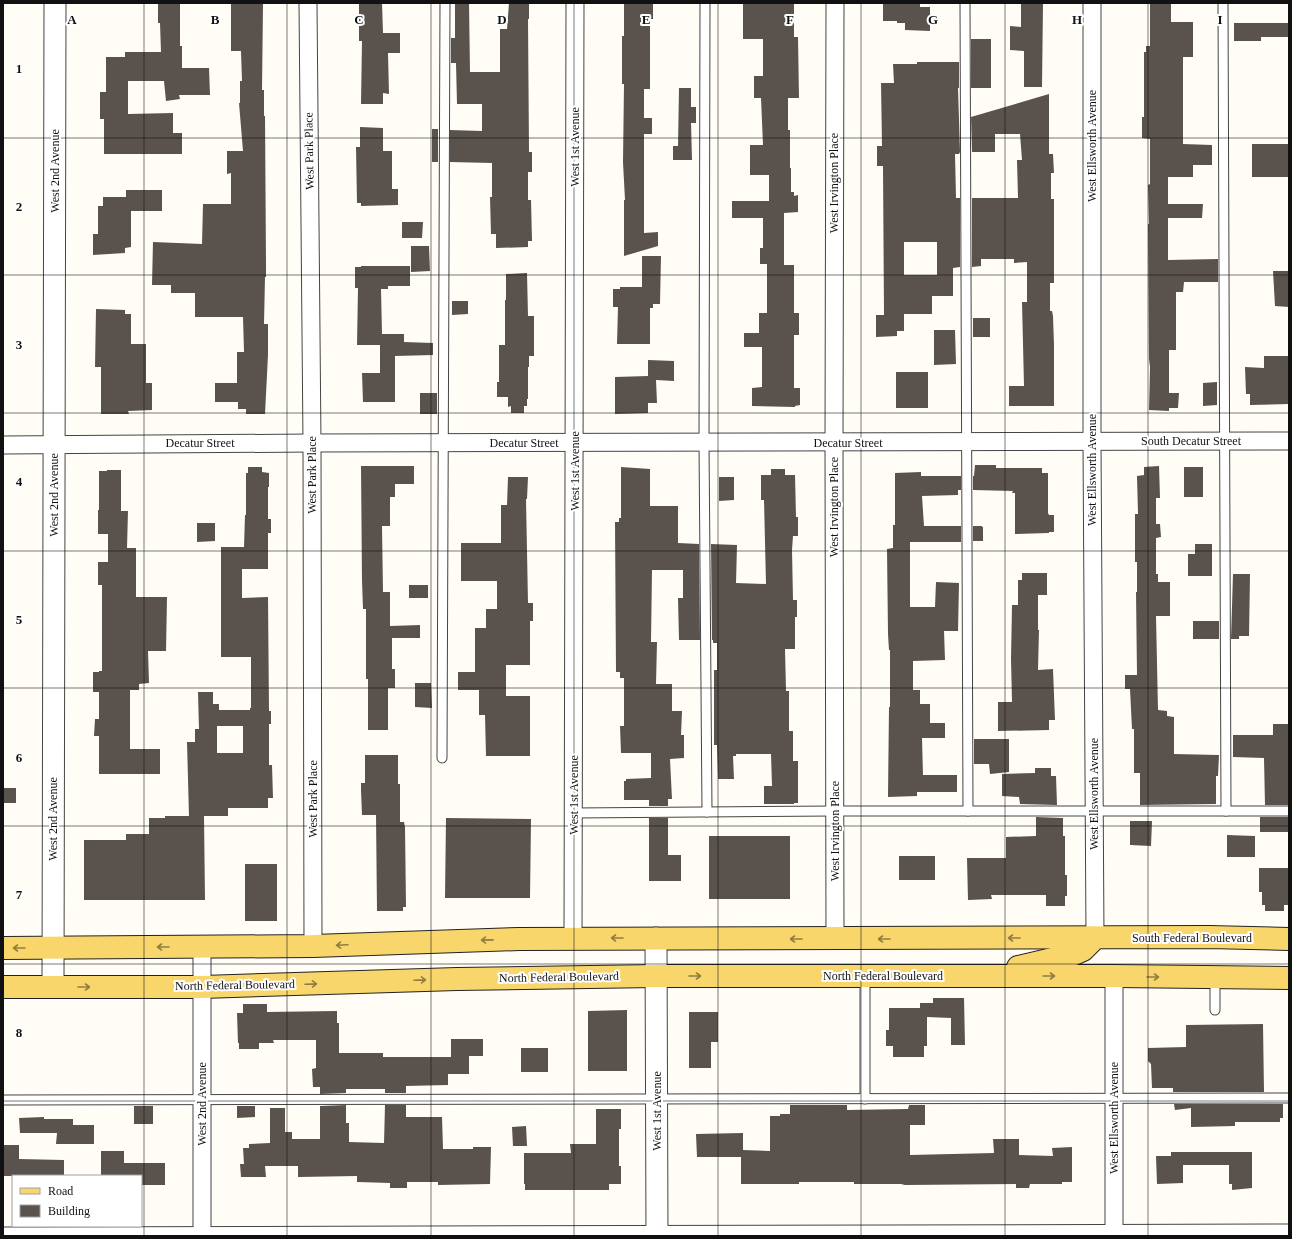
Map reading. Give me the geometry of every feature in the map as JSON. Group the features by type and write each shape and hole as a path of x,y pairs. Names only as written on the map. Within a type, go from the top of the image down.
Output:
{"main road":[{"name":"South Federal Boulevard","path":"1095,938 1209,937 1289,939"},
{"path":"3,948 313,946 456,940 573,938 1095,938"},
{"path":"968,976 1074,954 1088,945 1095,938"},
{"name":"North Federal Boulevard","path":"3,987 202,986 464,978 656,976 1114,976"},
{"path":"1114,976 1289,978"}],"street":[{"name":"West 2nd Avenue","path":"53,987 55,3"},
{"name":"West Park Place","path":"308,3 312,443 313,946"},
{"name":"West 1st Avenue","path":"573,938 575,3"},
{"name":"West Irvington Place","path":"835,3 835,939"},
{"name":"West Ellsworth Avenue","path":"1092,3 1092,442 1095,938"},
{"name":"South Decatur Street","path":"1092,442 1289,441"},
{"name":"Decatur Street","path":"3,444 1092,442"},
{"name":"West 1st Avenue","path":"656,938 657,1235"},
{"name":"West 2nd Avenue","path":"202,947 202,1236"},
{"name":"West Ellsworth Avenue","path":"1114,976 1114,1235"},
{"path":"3,1236 1114,1235 1289,1233"}],"lane":[{"path":"442,758 442,443 445,3"},
{"path":"705,3 704,443 706,812"},
{"path":"965,3 968,811"},
{"path":"1224,3 1226,811"},
{"path":"574,813 835,811 1289,811"},
{"path":"865,976 865,1099"},
{"path":"1215,977 1215,1010"},
{"path":"3,1100 1289,1098"}],"building":[{"path":"158,3 180,3 180,46 182,46 182,68 209,68 210,95 179,95 180,99 166,101 164,81 128,81 128,114 173,113 173,133 182,133 182,154 104,154 104,119 100,119 100,92 106,92 106,57 125,57 125,52 161,52 160,23 158,23"},
{"path":"231,3 263,3 262,90 264,90 265,116 266,264 264,324 268,324 265,414 246,414 246,409 238,409 238,402 215,402 215,383 237,383 237,352 244,352 243,317 195,317 195,293 171,293 171,285 152,285 153,242 202,244 203,204 231,204 231,173 227,174 227,151 243,151 239,103 240,81 242,81 241,51 231,51"},
{"path":"359,3 382,3 383,33 400,33 400,53 388,53 389,94 383,93 383,104 361,104 362,41 359,41"},
{"path":"455,3 469,3 470,72 500,72 500,29 507,29 509,3 529,3 529,152 532,152 532,172 528,172 528,200 531,200 532,241 528,241 528,247 496,248 496,234 491,234 490,197 492,197 492,163 450,162 450,130 482,131 482,104 457,104 456,63 451,63 451,38 455,38"},
{"path":"624,3 653,3 653,19 650,19 650,89 644,89 644,118 652,118 652,134 644,134 644,233 658,232 658,246 624,256 624,84 622,84 622,36 624,36"},
{"path":"743,3 794,3 794,37 798,37 799,98 788,98 788,130 790,130 791,192 794,192 794,196 798,195 798,212 784,213 784,265 794,265 794,313 799,313 799,335 794,335 794,388 800,388 800,405 795,407 752,406 752,388 762,387 762,347 744,347 744,333 759,333 759,313 767,313 767,264 760,264 760,248 763,248 763,218 732,218 732,201 769,201 769,175 750,175 750,145 763,145 761,98 754,98 754,76 763,76 763,39 743,39"},
{"path":"883,3 920,3 920,7 930,7 930,31 905,30 905,23 897,23 897,21 883,21"},
{"path":"1021,3 1043,3 1042,87 1024,87 1024,51 1010,50 1010,26 1021,27"},
{"path":"1150,3 1171,3 1171,22 1193,22 1193,57 1183,57 1183,144 1212,145 1212,165 1193,165 1193,177 1168,177 1168,204 1203,204 1202,218 1168,218 1168,260 1218,259 1218,282 1184,282 1183,292 1176,292 1176,350 1169,350 1169,393 1179,393 1178,408 1169,408 1169,411 1149,410 1148,185 1150,184 1150,139 1142,138 1142,117 1144,117 1144,52 1146,52 1146,46 1150,46"},
{"path":"1234,23 1289,23 1289,37 1261,37 1261,41 1234,41"},
{"path":"971,39 991,39 991,88 971,88"},
{"path":"917,62 959,62 958,88 960,152 959,154 955,154 956,198 960,198 960,267 953,268 953,296 932,296 932,314 904,314 904,331 897,331 897,336 876,337 876,315 884,315 883,166 877,166 877,146 882,146 881,83 894,83 893,64 917,64","holes":["904,242 937,242 937,275 904,275"]},
{"path":"679,88 691,88 691,107 696,107 696,123 691,123 692,160 673,160 673,146 678,146"},
{"path":"1049,94 1049,154 1053,154 1054,173 1051,173 1051,199 1054,199 1054,283 1050,283 1050,311 1052,311 1053,316 1054,406 1009,406 1009,386 1024,386 1022,302 1027,302 1027,262 1014,263 1014,259 981,259 981,266 972,267 972,198 1018,198 1017,160 1022,160 1020,134 995,134 995,152 972,152 971,117"},
{"path":"360,127 383,128 383,151 392,151 392,189 398,189 398,205 361,206 361,203 357,203 356,147 360,147"},
{"path":"432,129 438,129 438,162 432,162"},
{"path":"1252,144 1289,144 1289,177 1252,177"},
{"path":"126,190 162,190 162,211 131,211 131,247 125,248 125,253 93,255 93,234 98,234 98,206 103,206 103,197 126,197"},
{"path":"402,222 423,222 422,238 402,238"},
{"path":"411,246 429,246 430,271 411,272"},
{"path":"642,256 661,256 660,304 653,304 653,308 650,308 650,344 617,344 618,307 613,307 613,289 620,289 620,287 642,287"},
{"path":"410,266 410,286 388,286 388,289 381,289 382,334 404,334 404,342 433,343 433,355 395,356 395,402 363,402 362,373 380,373 380,345 357,345 358,288 355,288 355,267"},
{"path":"1273,271 1289,271 1289,307 1275,306"},
{"path":"527,273 528,316 534,316 534,356 529,356 527,406 524,406 524,413 511,413 511,406 508,407 508,397 497,397 497,382 499,382 499,345 505,345 506,274"},
{"path":"452,301 468,301 468,314 452,315"},
{"path":"96,309 125,310 125,314 131,314 131,344 146,344 146,383 152,383 152,410 128,411 129,414 101,414 101,367 95,367"},
{"path":"973,318 990,318 990,337 973,337"},
{"path":"934,330 955,330 956,364 934,365"},
{"path":"1264,356 1289,356 1289,404 1250,405 1250,394 1246,394 1245,367 1264,368"},
{"path":"648,360 674,361 674,381 656,380 657,403 648,403 648,413 615,414 615,377 648,376"},
{"path":"896,372 928,372 928,408 896,408"},
{"path":"1217,382 1217,405 1203,406 1203,383"},
{"path":"420,393 437,393 437,414 420,414"},
{"path":"975,465 996,465 996,468 1042,468 1042,473 1048,473 1048,513 1049,515 1054,515 1054,532 1015,534 1015,493 1012,493 1013,491 973,490"},
{"path":"361,466 414,466 414,484 395,484 395,497 390,497 390,526 382,526 383,592 390,592 390,626 420,625 420,638 392,638 392,669 395,669 395,688 388,688 388,730 368,730 366,609 363,609 362,581"},
{"path":"1159,466 1160,498 1156,498 1156,524 1160,524 1161,537 1156,538 1156,574 1158,574 1158,582 1170,582 1170,616 1156,616 1158,710 1167,711 1167,716 1174,717 1174,754 1219,755 1218,776 1216,776 1216,804 1140,805 1140,773 1134,773 1134,729 1132,729 1130,689 1125,689 1125,675 1137,675 1137,562 1135,562 1135,514 1138,514 1137,476 1144,475 1144,467"},
{"path":"248,467 262,467 262,472 269,473 268,519 271,519 271,533 268,533 268,569 242,569 242,598 268,597 269,711 271,711 271,724 269,724 269,765 272,765 273,798 268,798 268,808 228,808 228,816 204,816 205,900 84,900 84,840 126,840 126,834 149,834 149,818 189,816 187,742 195,742 195,729 199,729 198,692 213,692 213,704 219,704 219,710 250,710 251,708 251,657 221,657 221,547 244,547 246,473 248,473","holes":["217,726 243,726 243,753 217,753"]},
{"path":"621,467 650,469 650,506 678,506 678,543 699,544 700,640 679,640 678,598 683,598 683,570 652,570 651,642 657,642 656,684 672,684 672,711 682,711 681,735 684,735 684,758 670,759 672,799 668,799 668,806 649,806 649,800 624,800 624,781 626,781 626,779 651,778 651,753 621,753 620,726 624,726 624,678 620,678 620,672 616,672 615,522 619,522 619,518 621,518"},
{"path":"1184,467 1203,467 1203,497 1184,497"},
{"path":"771,469 785,469 785,475 795,475 796,517 798,517 798,536 793,536 792,550 793,600 797,600 797,617 795,617 795,649 785,649 786,691 789,691 789,731 793,731 793,761 798,761 798,803 794,804 764,804 764,786 772,786 771,754 736,754 736,756 733,756 734,779 718,779 717,745 714,745 714,670 717,670 717,643 713,643 712,640 711,544 737,545 736,583 766,584 764,500 761,500 761,475 771,475"},
{"path":"121,470 121,511 128,511 127,548 136,548 136,597 167,597 166,651 148,651 149,683 139,684 139,690 130,690 130,749 160,749 160,774 99,774 99,736 94,736 95,719 99,719 99,692 93,692 93,672 102,671 102,585 98,585 98,562 108,562 108,534 98,534 98,510 99,471"},
{"path":"921,472 921,476 961,476 961,490 958,490 958,495 922,496 924,526 961,526 961,542 910,542 910,607 935,607 936,582 959,583 958,631 944,631 945,660 913,661 913,690 920,690 920,704 930,704 930,723 945,723 945,738 922,738 923,775 957,775 957,792 917,792 917,796 888,797 890,650 888,634 887,549 893,548 893,525 895,525 895,473"},
{"path":"508,477 528,477 526,499 528,603 533,603 533,621 530,621 530,665 506,665 506,696 530,696 530,756 486,756 485,715 479,715 479,690 458,690 458,672 475,672 475,628 486,628 486,609 497,609 497,581 461,581 461,543 501,543 501,505 507,505"},
{"path":"719,477 734,477 734,500 719,501"},
{"path":"197,523 215,523 215,541 197,542"},
{"path":"973,526 983,527 983,541 973,541"},
{"path":"1195,544 1212,544 1212,576 1188,576 1188,554 1195,554"},
{"path":"1022,573 1047,573 1047,595 1038,595 1038,670 1053,669 1055,720 1049,720 1049,730 998,731 998,702 1012,702 1012,605 1018,605 1018,580 1022,580"},
{"path":"1233,574 1250,574 1249,636 1239,636 1239,639 1231,639"},
{"path":"409,585 428,585 428,598 409,598"},
{"path":"1193,621 1219,621 1219,639 1193,639"},
{"path":"415,683 431,683 432,708 415,707"},
{"path":"1273,724 1289,724 1288,805 1265,805 1264,758 1233,757 1233,735 1273,735"},
{"path":"974,739 1009,739 1009,772 990,774 989,764 974,764"},
{"path":"365,755 398,755 400,822 404,822 405,827 406,907 403,907 403,911 377,911 376,815 362,815 361,783 365,783"},
{"path":"1035,768 1051,768 1051,776 1056,776 1057,805 1020,804 1019,797 1002,796 1002,774 1035,773"},
{"path":"3,788 16,788 16,803 3,803"},
{"path":"1036,817 1063,818 1063,836 1065,836 1065,875 1067,875 1067,896 1065,896 1065,906 1046,906 1046,895 991,895 992,899 968,900 967,858 1006,858 1006,837 1036,836"},
{"path":"1260,817 1289,817 1289,832 1260,832"},
{"path":"446,818 531,819 530,898 445,898"},
{"path":"649,818 668,818 668,855 681,855 681,881 649,881"},
{"path":"1130,821 1152,821 1151,846 1130,845"},
{"path":"1227,835 1255,836 1255,857 1227,857"},
{"path":"709,836 790,836 790,899 709,899"},
{"path":"899,856 935,856 935,880 899,880"},
{"path":"245,864 277,864 277,921 245,921"},
{"path":"1259,868 1289,868 1289,905 1284,905 1284,911 1265,911 1265,905 1262,905 1262,892 1259,892"},
{"path":"933,998 964,998 965,1045 951,1045 951,1018 927,1017 927,1046 924,1046 924,1057 893,1057 893,1046 886,1046 886,1030 889,1030 889,1008 920,1008 920,1003 933,1003"},
{"path":"243,1004 267,1004 267,1012 337,1011 337,1023 339,1023 339,1053 383,1053 383,1057 451,1057 451,1039 483,1039 483,1056 469,1056 469,1074 448,1074 448,1085 406,1086 406,1093 385,1093 385,1089 346,1089 346,1093 320,1094 320,1087 313,1087 312,1069 316,1068 316,1040 273,1040 274,1043 259,1043 259,1049 239,1049 237,1013 243,1013"},
{"path":"627,1010 627,1071 588,1071 588,1011"},
{"path":"689,1012 718,1012 718,1042 711,1042 711,1068 689,1068"},
{"path":"1263,1024 1264,1092 1173,1092 1173,1088 1152,1088 1151,1064 1148,1061 1148,1048 1186,1047 1186,1025"},
{"path":"521,1048 548,1048 548,1072 521,1072"},
{"path":"1174,1104 1283,1104 1283,1118 1280,1118 1280,1122 1235,1122 1235,1126 1191,1127 1191,1108 1175,1110"},
{"path":"346,1105 346,1123 349,1123 349,1142 384,1143 385,1105 406,1105 406,1117 442,1117 443,1149 473,1149 473,1147 491,1147 490,1184 438,1185 438,1182 407,1182 407,1188 390,1188 390,1183 357,1182 357,1176 298,1177 298,1166 265,1166 266,1177 241,1177 240,1164 244,1164 243,1148 249,1148 249,1144 270,1143 270,1108 285,1108 285,1132 292,1132 292,1139 320,1139 320,1106"},
{"path":"790,1105 847,1105 847,1110 908,1109 909,1105 925,1105 925,1125 910,1125 910,1155 994,1153 993,1139 1019,1139 1019,1155 1053,1156 1052,1148 1072,1147 1072,1182 1062,1182 1062,1184 1030,1184 1029,1188 1016,1188 1016,1184 905,1185 854,1184 854,1182 799,1182 799,1184 741,1184 741,1157 697,1157 696,1134 743,1133 743,1150 770,1151 770,1116 790,1114"},
{"path":"134,1106 153,1106 153,1124 134,1124"},
{"path":"237,1106 255,1106 255,1117 237,1118"},
{"path":"596,1109 621,1109 621,1129 619,1129 619,1166 621,1166 621,1184 609,1184 609,1190 525,1190 524,1153 571,1153 570,1144 596,1144"},
{"path":"44,1117 44,1119 73,1119 73,1125 94,1125 94,1144 56,1144 57,1133 20,1133 19,1118"},
{"path":"526,1126 527,1146 513,1146 512,1127"},
{"path":"3,1145 19,1145 19,1159 64,1160 64,1175 3,1176"},
{"path":"101,1151 124,1151 124,1163 165,1163 165,1185 142,1185 142,1175 101,1175"},
{"path":"1171,1152 1252,1152 1252,1188 1232,1190 1232,1184 1229,1184 1229,1165 1183,1165 1183,1183 1157,1184 1156,1156 1171,1156"}]}
